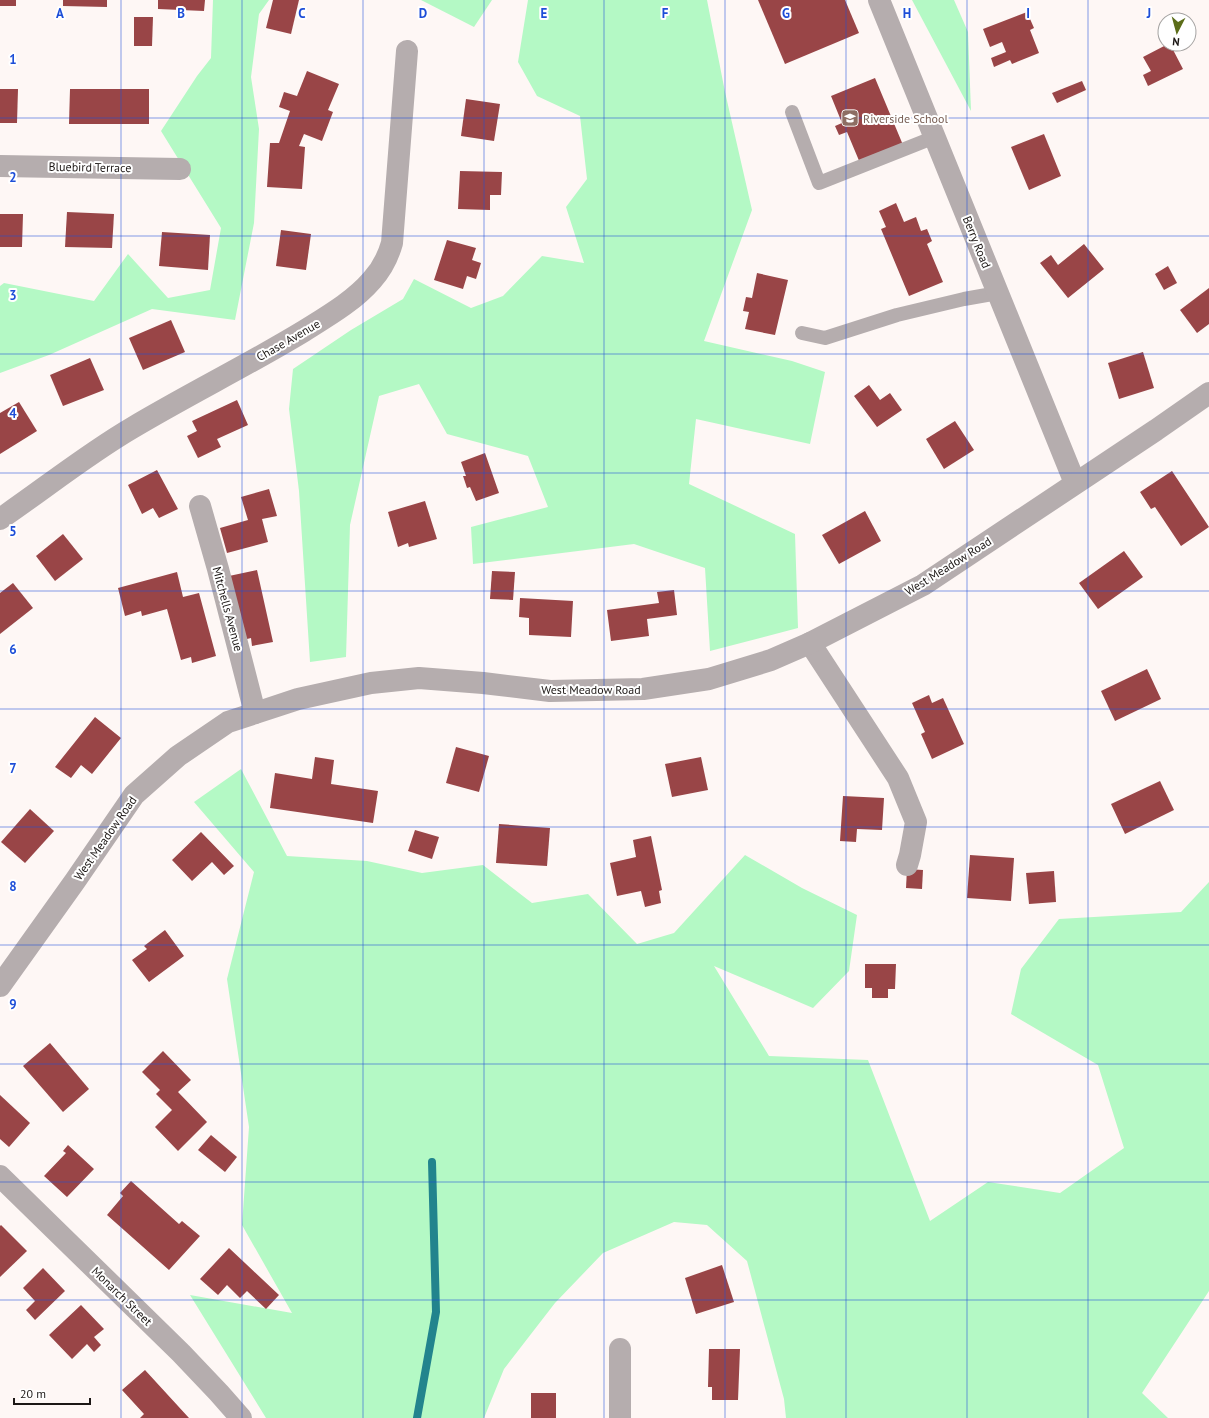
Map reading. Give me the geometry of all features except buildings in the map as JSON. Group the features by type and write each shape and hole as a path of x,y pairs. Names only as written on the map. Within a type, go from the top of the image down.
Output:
{"street":[{"name":"Berry Road","path":"879,0 1075,484"},
{"name":"Chase Avenue","path":"0,519 131,428 287,342 352,299 372,281 388,256 394,230 407,50"},
{"name":"Bluebird Terrace","path":"0,166 180,169"},
{"name":"West Meadow Road","path":"0,986 134,795 184,752 228,722 298,699 370,683 420,678 484,683 550,691 643,689 709,680 771,660 810,643 923,585 1209,393"},
{"name":"Mitchells Avenue","path":"200,506 218,569 255,713"},
{"path":"810,643 898,778 916,822 907,865"},
{"name":"Monarch Street","path":"0,1176 181,1353 220,1393 241,1418"},
{"path":"620,1349 620,1418"}],"lane":[{"path":"792,112 819,183 935,137"},
{"path":"802,333 824,338 841,334 896,315 964,299 998,293"}],"green space":[{"path":"213,0 269,0 259,14 251,77 259,129 254,223 235,320 152,309 49,355 0,373 0,286 4,283 94,301 128,254 168,298 210,290 221,228 161,131 197,76 211,58"},
{"path":"421,0 492,0 474,27"},
{"path":"528,0 707,0 725,92 752,210 704,341 792,361 825,372 810,444 696,419 689,484 795,534 798,628 710,651 705,568 634,544 473,564 471,527 548,507 528,456 447,434 419,384 379,396 350,525 346,657 310,662 299,491 289,409 293,369 351,330 403,299 414,279 471,308 503,296 542,256 584,263 566,207 587,179 580,116 537,96 518,62"},
{"path":"912,0 954,0 968,32 971,111"},
{"path":"241,769 287,856 367,861 422,873 483,865 532,903 588,894 637,944 674,933 745,855 802,888 857,915 849,971 813,1008 714,966 769,1056 868,1060 930,1221 988,1182 1060,1193 1124,1148 1098,1065 1011,1014 1021,969 1059,919 1181,912 1209,882 1209,1291 1142,1393 1168,1418 786,1418 784,1399 747,1261 707,1225 674,1222 603,1253 555,1303 504,1369 484,1418 266,1418 190,1295 292,1313 242,1225 249,1127 227,979 254,872 194,802"}],"waterway":[{"path":"417,1418 436,1312 432,1162"}],"place":[{"name":"Riverside School","path":"850,118"}]}
